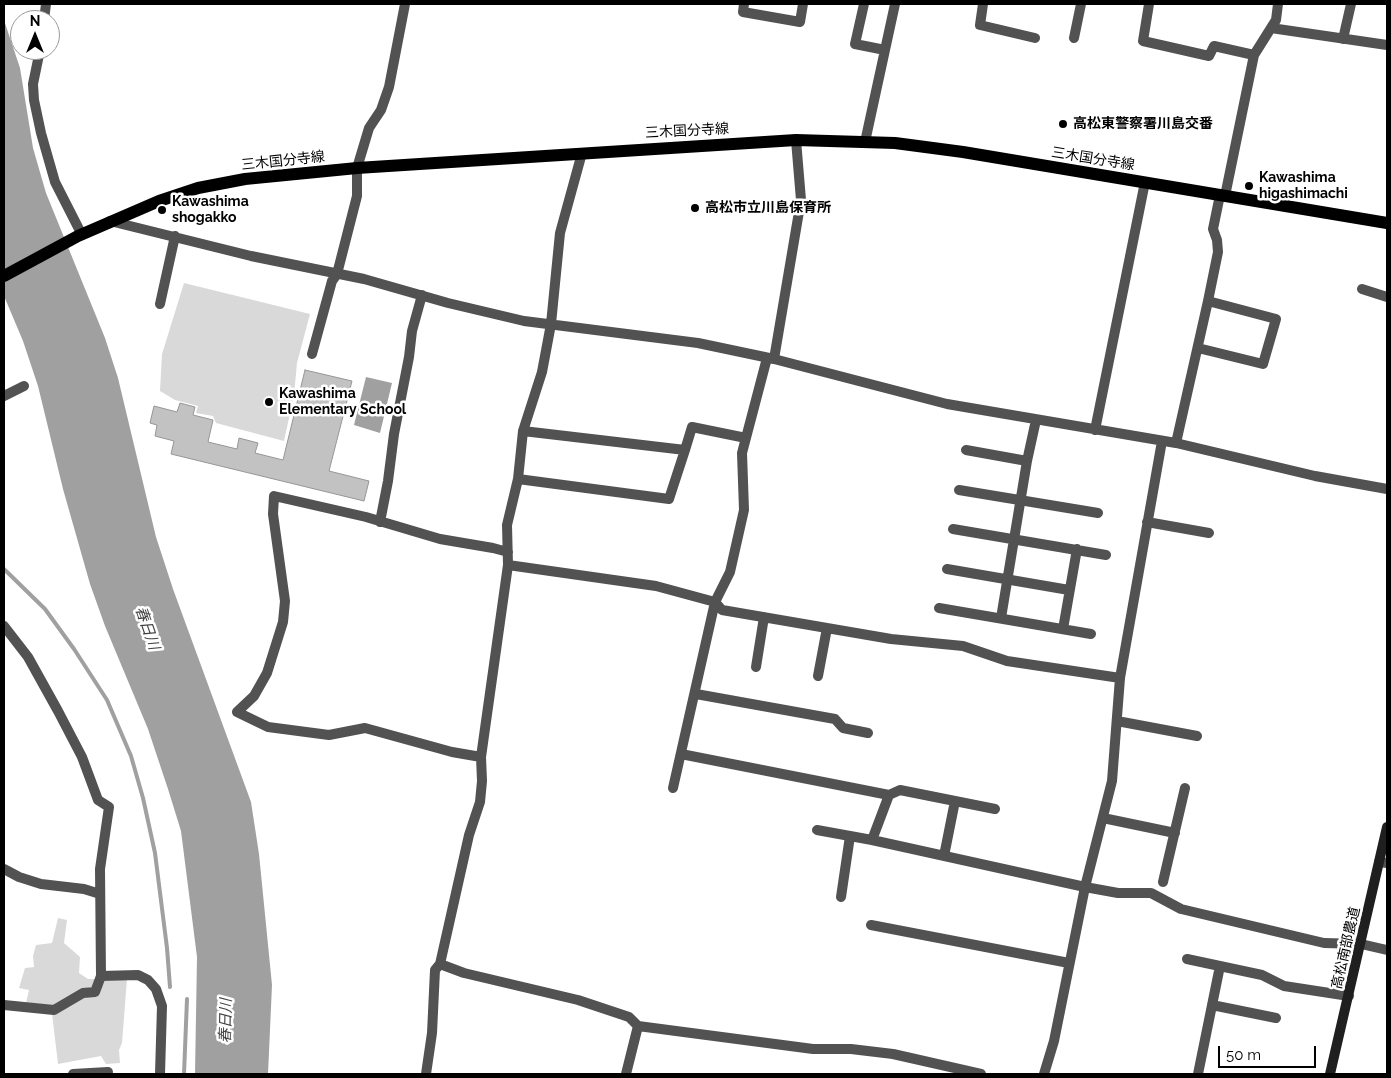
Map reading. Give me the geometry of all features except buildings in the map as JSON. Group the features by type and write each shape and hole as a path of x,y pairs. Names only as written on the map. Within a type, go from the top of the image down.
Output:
{"main road":[{"name":"三木国分寺線","path":"4,276 80,235 159,200 198,188 245,179 357,168 796,140 896,143 964,152 1387,224"}],"street":[{"path":"312,354 332,281 337,274 357,196 357,168 369,128 381,110 388,87 405,4"},
{"path":"744,4 743,12 800,22 803,4"},
{"path":"864,4 855,44 885,50"},
{"path":"865,142 895,4"},
{"path":"983,4 980,25 1035,38"},
{"path":"1074,38 1081,4"},
{"path":"1149,4 1143,40 1209,56 1214,46 1254,55"},
{"path":"1176,443 1218,252 1217,240 1213,229 1254,55 1276,20 1278,4"},
{"path":"1343,39 1351,4"},
{"path":"1271,28 1387,45"},
{"path":"38,60 33,84 34,100 41,133 55,182 80,235"},
{"path":"673,788 696,694 715,602 730,572 744,510 742,454 771,359 801,200 796,140"},
{"path":"426,1074 432,1033 435,970 440,964 469,834 480,802 482,781 481,757 508,565 507,525 518,479 523,431 542,372 551,324 560,233 582,153"},
{"path":"1095,430 1145,182"},
{"path":"110,221 251,256 364,279 524,321 698,343 771,359 947,404 1176,443 1315,476 1387,489"},
{"path":"160,304 176,236"},
{"path":"1362,289 1387,297"},
{"path":"380,522 412,330 422,295"},
{"path":"1198,348 1263,364 1276,319 1208,302"},
{"path":"4,396 24,386"},
{"path":"1001,618 1027,461 1036,420"},
{"path":"518,479 669,499 692,426 746,438"},
{"path":"523,431 685,450"},
{"path":"1044,1074 1054,1041 1085,887 1112,781 1120,678 1162,441"},
{"path":"966,450 1027,461"},
{"path":"959,490 1098,513"},
{"path":"481,757 452,752 365,728 329,735 268,727 237,712 254,696 267,673 283,622 285,600 273,514 274,496 366,517 440,539 508,552"},
{"path":"1147,522 1209,533"},
{"path":"953,529 1106,555"},
{"path":"1063,629 1077,549"},
{"path":"508,565 656,586 715,602 722,610 891,639 964,646 1007,661 1120,678"},
{"path":"947,569 1069,590"},
{"path":"939,608 1091,634"},
{"path":"756,667 764,617"},
{"path":"4,626 28,657 58,711 82,757 98,800 109,807 100,869 101,976 95,992 83,993 54,1010 4,1005"},
{"path":"818,676 826,628"},
{"path":"696,694 836,719 843,728 868,733"},
{"path":"1117,721 1197,736"},
{"path":"681,754 889,795 900,790 995,809"},
{"path":"1163,882 1186,788"},
{"path":"872,840 889,795"},
{"path":"944,856 954,801"},
{"path":"1103,818 1175,833"},
{"name":"高松南部農道","path":"1330,1074 1361,944 1383,863 1387,827"},
{"path":"817,830 872,840 1085,887 1118,893 1152,893 1181,909 1324,943 1361,944 1387,950"},
{"path":"841,897 850,836"},
{"path":"4,870 41,884 100,894"},
{"path":"871,925 1070,963"},
{"path":"1187,959 1262,975 1284,986 1349,996"},
{"path":"440,964 464,973 578,1000 630,1017 638,1026 813,1049 851,1049 893,1054 981,1074"},
{"path":"1198,1074 1220,966"},
{"path":"101,976 138,975 148,980 156,989 162,1006 160,1074"},
{"path":"1212,1005 1276,1018"},
{"path":"626,1074 638,1026"},
{"path":"73,1074 108,1072"}],"shaded area":[{"path":"184,283 310,314 297,363 294,395 284,441 216,423 213,416 196,413 198,406 175,400 160,391 162,354"},
{"path":"58,918 67,920 64,943 80,957 79,973 88,979 127,979 122,1043 119,1050 120,1063 106,1064 101,1056 58,1064 51,1005 26,1003 29,990 19,988 25,968 34,967 33,956 36,945 52,943"}],"water":[{"name":"春日川","path":"4,20 10,38 10,60 17,60 20,68 33,148 46,193 105,338 118,378 156,537 173,589 251,802 259,854 272,985 268,1074 195,1074 197,957 181,831 148,729 105,626 90,584 63,489 38,386 23,341 4,296"},
{"path":"366,377 392,383 380,433 354,425"}],"waterway":[{"path":"4,569 45,609 74,649 107,700 131,756 143,798 155,853 170,987"},
{"path":"184,1074 187,999"}],"place":[{"name":"高松東警察署川島交番","path":"1063,124"},
{"name":"Kawashima higashimachi","path":"1249,186"},
{"name":"高松市立川島保育所","path":"695,208"},
{"name":"Kawashima shogakko","path":"162,210"},
{"name":"Kawashima Elementary School","path":"269,402"}]}
